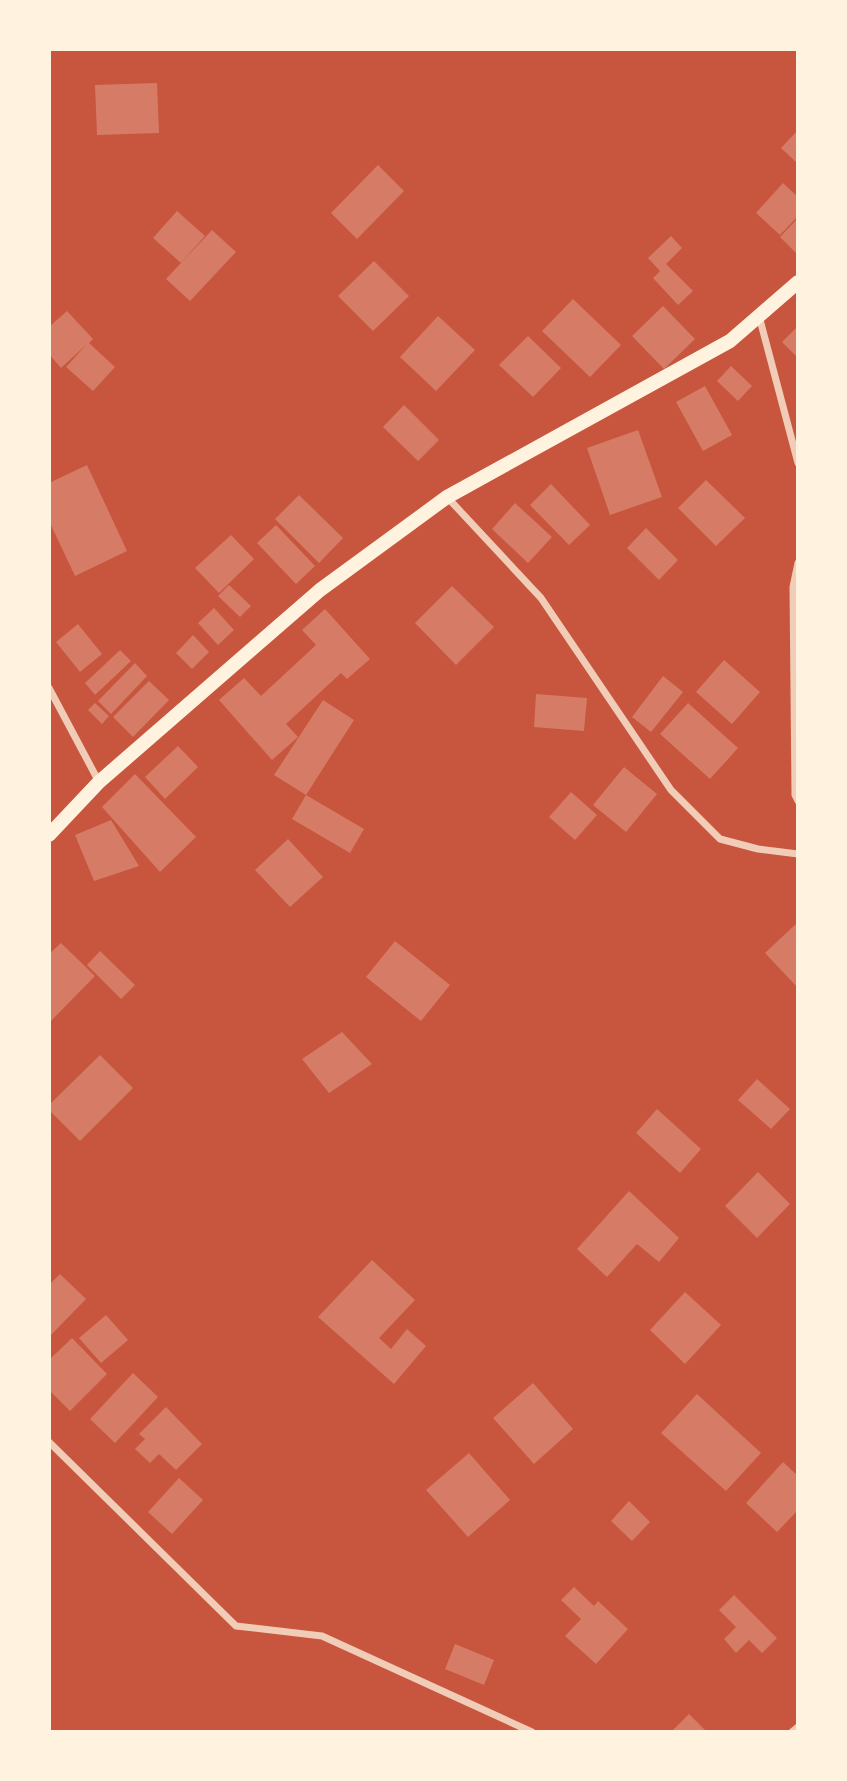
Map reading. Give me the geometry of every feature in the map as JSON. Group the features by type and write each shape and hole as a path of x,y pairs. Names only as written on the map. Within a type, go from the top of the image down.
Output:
{"main road":[{"path":"49,835 99,782 320,590 447,497 730,341 798,282"}],"street":[{"path":"759,316 798,463"},
{"path":"447,497 541,598 671,790 720,839 758,849 798,854"},
{"path":"798,563 793,587 795,795 798,801"},
{"path":"49,688 99,782"},
{"path":"49,1442 236,1626 322,1636 532,1732"},
{"path":"792,1732 798,1727"}],"building":[{"path":"157,83 159,133 97,135 95,85"},
{"path":"798,130 798,164 781,148"},
{"path":"378,165 404,191 357,239 331,213"},
{"path":"783,183 798,197 798,216 780,235 756,213"},
{"path":"177,211 205,236 181,263 153,238"},
{"path":"798,218 798,255 780,237"},
{"path":"212,230 236,252 190,301 166,279"},
{"path":"671,236 682,248 666,264 693,291 678,305 653,278 660,271 648,258"},
{"path":"374,261 409,296 373,331 338,296"},
{"path":"573,299 621,345 590,377 542,331"},
{"path":"663,306 695,339 664,369 632,336"},
{"path":"67,311 93,339 89,343 115,367 93,391 66,367 86,345 61,368 49,354 49,327"},
{"path":"438,316 475,350 436,391 400,357"},
{"path":"798,326 798,358 782,342"},
{"path":"528,336 561,368 533,397 499,365"},
{"path":"731,366 752,386 738,401 717,381"},
{"path":"705,386 732,435 703,451 676,402"},
{"path":"404,405 439,440 418,461 383,427"},
{"path":"638,430 662,497 610,515 587,448"},
{"path":"87,465 127,551 75,576 49,521 49,483"},
{"path":"706,480 745,518 716,546 678,508"},
{"path":"551,484 590,525 569,545 530,505"},
{"path":"299,495 343,538 319,563 275,519"},
{"path":"515,503 552,537 528,563 492,529"},
{"path":"276,525 315,566 296,584 257,543"},
{"path":"646,528 678,560 659,580 627,548"},
{"path":"231,535 254,559 219,593 195,568"},
{"path":"229,585 251,606 240,617 218,596"},
{"path":"452,586 494,627 456,665 415,623"},
{"path":"214,608 234,630 218,645 198,623"},
{"path":"325,609 370,659 347,679 341,673 286,724 298,737 272,760 219,700 244,678 261,696 316,645 302,630"},
{"path":"78,624 102,654 80,672 56,642"},
{"path":"193,635 209,652 192,669 176,653"},
{"path":"120,650 131,661 95,695 85,683"},
{"path":"724,660 760,692 732,724 696,692"},
{"path":"135,663 147,676 111,714 98,701"},
{"path":"663,676 683,692 651,732 632,717"},
{"path":"149,681 169,700 133,737 113,717"},
{"path":"536,694 587,698 584,731 534,727"},
{"path":"323,700 354,720 306,795 274,775"},
{"path":"95,703 109,716 102,724 88,710"},
{"path":"688,703 738,748 710,779 660,734"},
{"path":"178,746 198,767 165,799 145,777"},
{"path":"624,767 657,794 626,832 593,805"},
{"path":"135,774 196,837 160,872 102,807"},
{"path":"571,792 597,815 575,840 549,817"},
{"path":"306,795 364,829 350,853 292,819"},
{"path":"111,820 139,866 94,881 75,835"},
{"path":"288,839 323,877 290,907 255,870"},
{"path":"798,922 798,988 765,953"},
{"path":"395,941 450,985 421,1021 366,977"},
{"path":"61,943 95,976 49,1023 49,954"},
{"path":"100,951 135,985 121,999 87,965"},
{"path":"342,1032 372,1064 329,1093 302,1059"},
{"path":"100,1055 133,1088 80,1141 49,1110 49,1105"},
{"path":"757,1079 790,1109 771,1129 738,1100"},
{"path":"657,1109 701,1149 680,1173 636,1133"},
{"path":"758,1172 790,1204 757,1238 725,1206"},
{"path":"629,1191 679,1238 659,1262 637,1244 607,1277 577,1249"},
{"path":"372,1260 415,1300 379,1338 391,1349 407,1329 426,1346 394,1384 318,1317"},
{"path":"60,1274 86,1299 49,1337 49,1285"},
{"path":"685,1292 721,1325 685,1364 650,1330"},
{"path":"106,1315 128,1340 101,1363 79,1338"},
{"path":"72,1338 107,1374 70,1411 49,1390 49,1360"},
{"path":"133,1373 158,1397 115,1443 90,1419"},
{"path":"533,1383 573,1429 534,1464 493,1418"},
{"path":"697,1394 761,1453 726,1491 661,1433"},
{"path":"166,1407 202,1444 176,1470 159,1454 150,1463 135,1449 145,1439 139,1434"},
{"path":"469,1453 510,1500 468,1537 426,1490"},
{"path":"783,1462 798,1476 798,1510 777,1532 746,1503"},
{"path":"179,1478 203,1500 172,1534 148,1512"},
{"path":"629,1501 650,1522 632,1541 611,1521"},
{"path":"574,1587 594,1606 598,1601 628,1629 596,1664 565,1636 581,1619 561,1600"},
{"path":"734,1595 777,1638 762,1653 749,1640 736,1653 724,1639 736,1627 719,1610"},
{"path":"455,1644 494,1660 484,1685 445,1669"},
{"path":"689,1714 707,1732 671,1732"}]}
